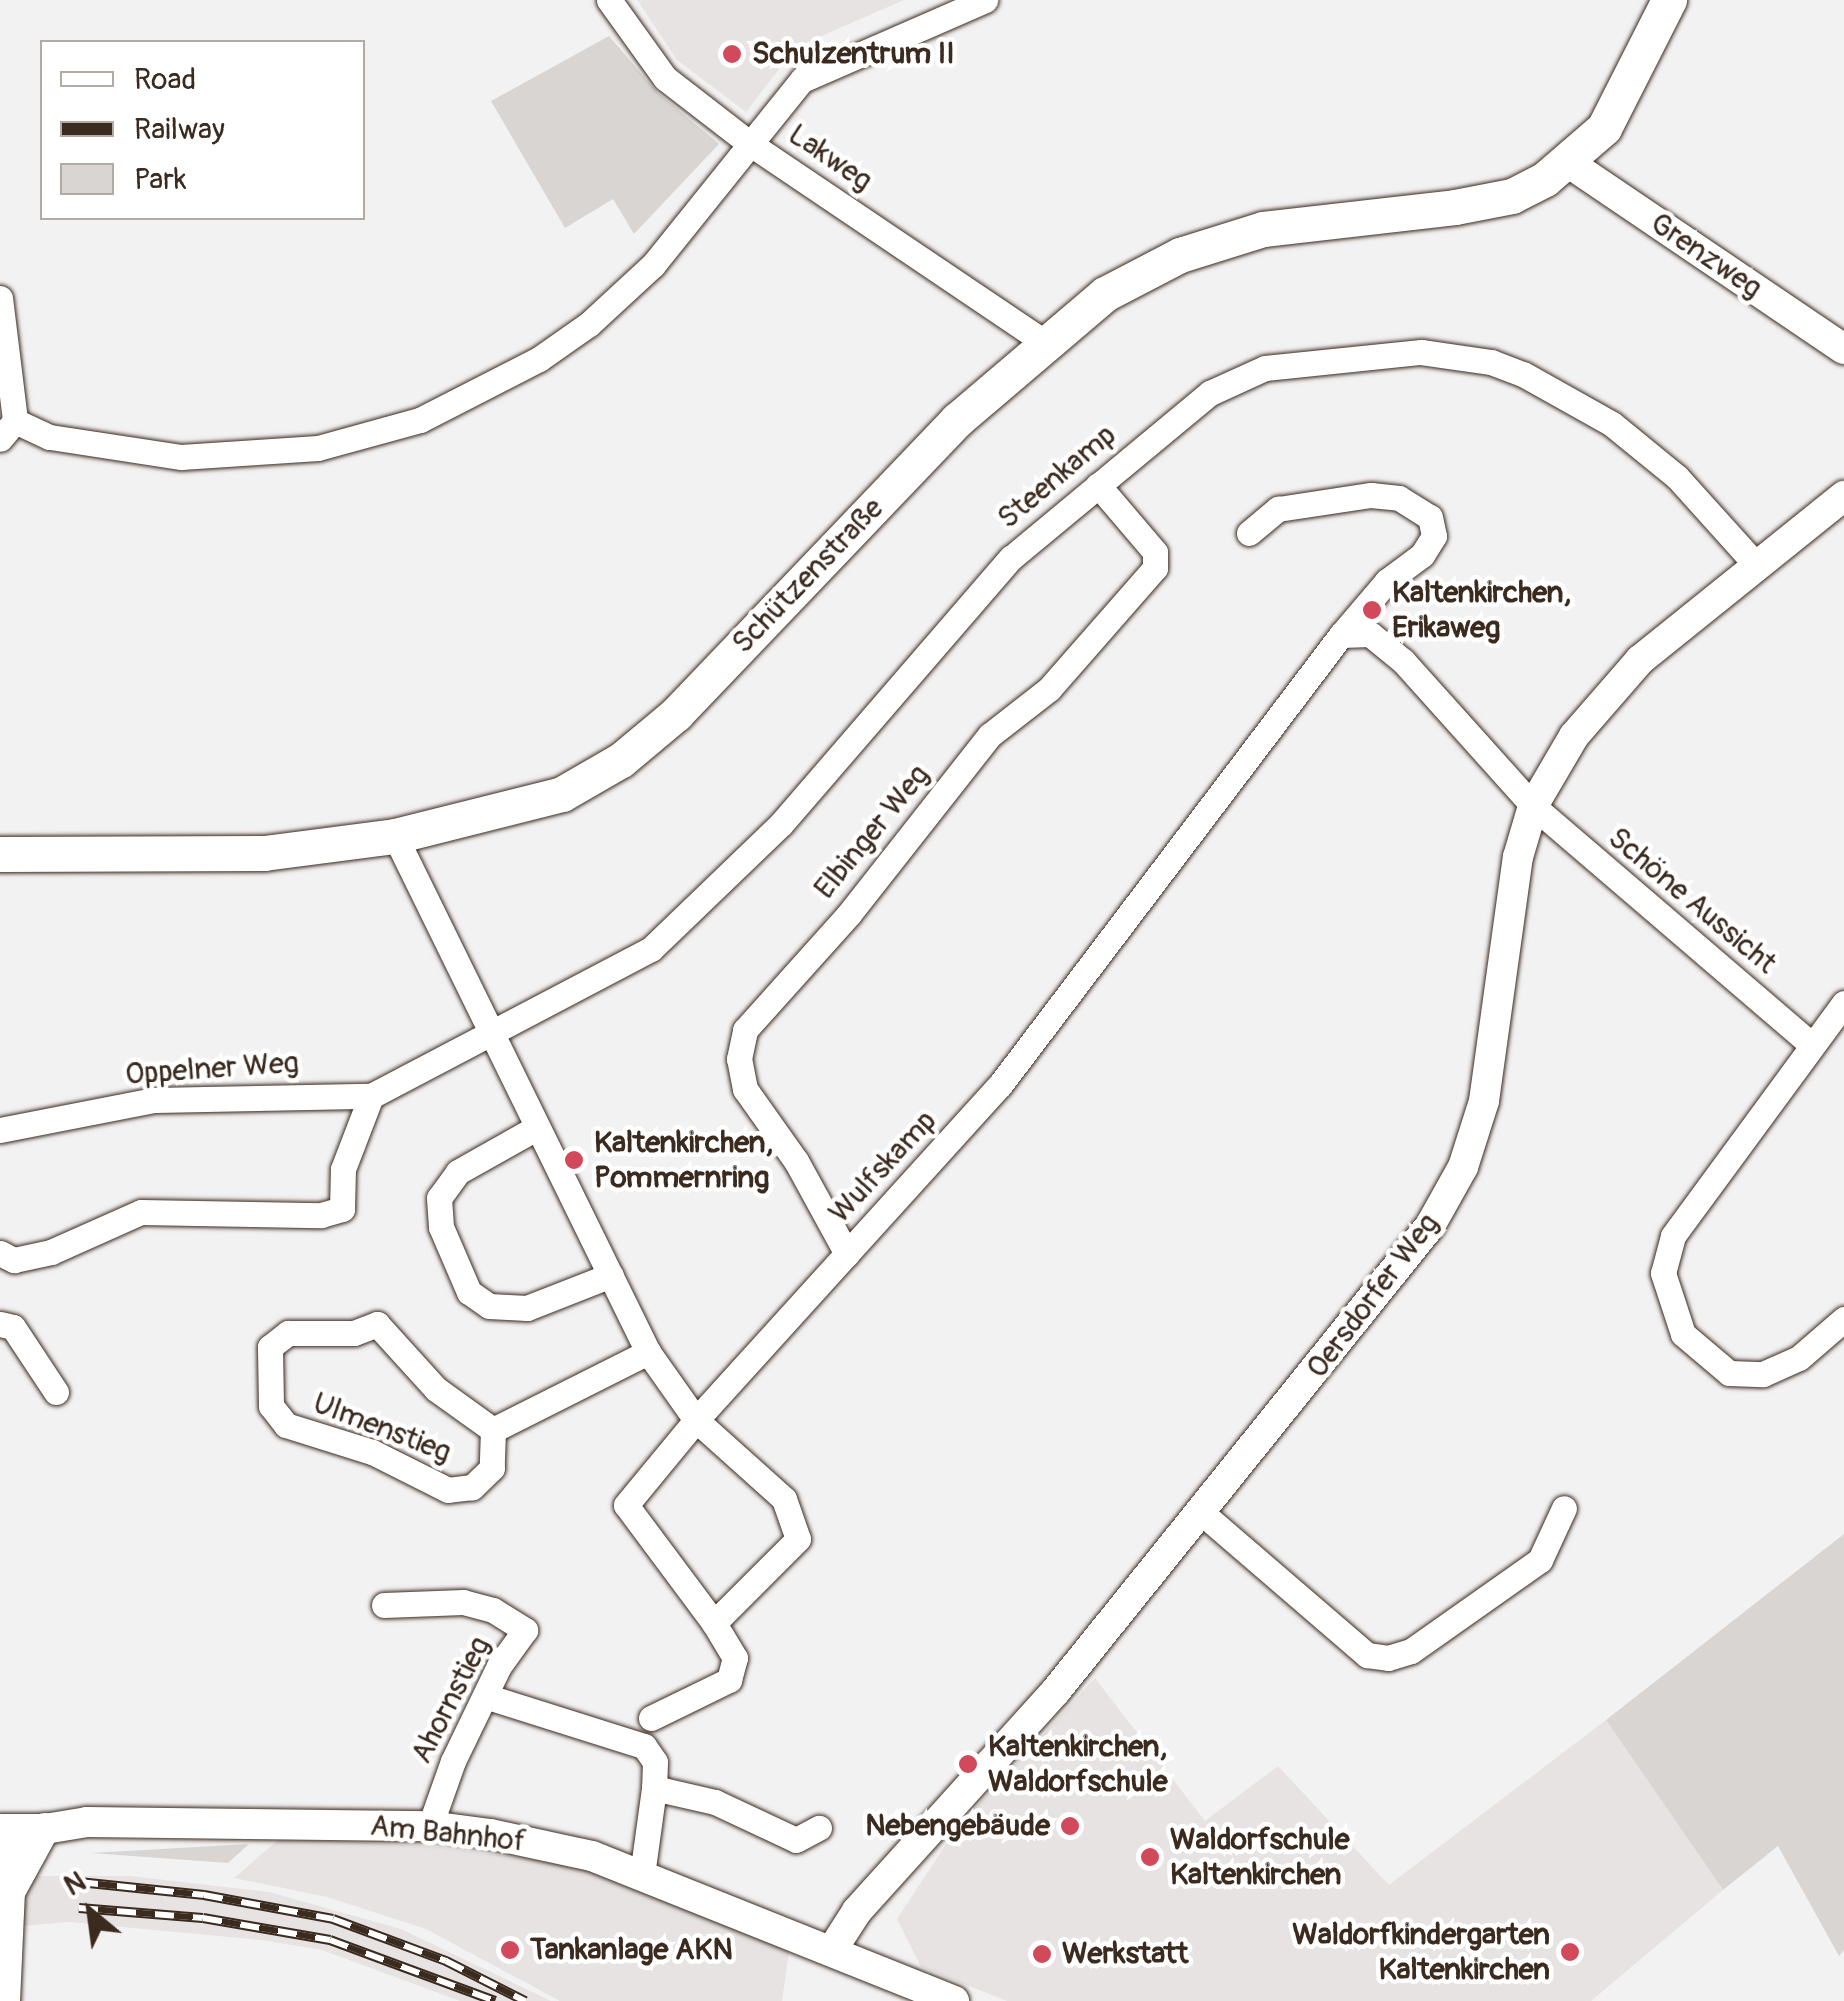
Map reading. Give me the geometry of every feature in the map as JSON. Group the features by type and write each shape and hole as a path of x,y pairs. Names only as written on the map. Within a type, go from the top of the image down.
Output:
{"main road":[{"name":"Schützenstraße","path":"0,854 264,852 395,836 562,794 621,760 676,714 956,420 1042,341 1105,294 1180,255 1263,229 1512,196 1569,162 1604,128 1630,86 1669,0"}],"street":[{"name":"Lakweg","path":"610,0 665,78 749,143 1042,341"},
{"path":"0,298 7,430 181,458 318,448 420,420 539,359 590,324 653,265 802,80 985,0"},
{"name":"Grenzweg","path":"1569,162 1844,349"},
{"name":"Steenkamp","path":"371,1096 492,1036 651,949 781,824 1011,558 1210,393 1265,368 1422,352 1491,362 1572,398 1677,477 1757,566"},
{"name":"Elbinger Weg","path":"846,1254 796,1161 745,1090 738,1059 745,1030 849,914 990,735 1049,689 1154,568 1154,552 1098,485"},
{"name":"Wulfskamp","path":"714,1623 626,1505 696,1420 1000,1085 1341,635 1387,580 1422,555 1434,536 1430,517 1399,498 1371,496 1278,510 1249,534"},
{"name":"Oersdorfer Weg","path":"832,1950 857,1911 1055,1692 1399,1270 1462,1167 1484,1102 1518,857 1533,806 1574,736 1625,674 1844,496"},
{"path":"1341,635 1370,634 1403,661 1533,806"},
{"name":"Schöne Aussicht","path":"1533,806 1811,1044"},
{"path":"395,836 648,1352 696,1420 784,1499 798,1540 714,1623 736,1658 729,1680 651,1718"},
{"path":"1844,1003 1673,1236 1662,1273 1683,1334 1729,1373 1763,1374 1798,1358 1844,1319"},
{"path":"3,1255 52,1252 141,1212 321,1216 342,1209 343,1169 371,1096"},
{"name":"Oppelner Weg","path":"0,1130 155,1100 371,1096"},
{"path":"536,1128 458,1172 439,1198 441,1227 469,1292 490,1306 527,1308 612,1275"},
{"path":"0,1324 13,1327 56,1392"},
{"name":"Ulmenstieg","path":"377,1324 436,1389 492,1430 492,1468 472,1488 448,1490 372,1452 286,1425 271,1406 270,1347 288,1333 354,1333 377,1324"},
{"path":"492,1430 648,1352"},
{"path":"1202,1513 1366,1655 1388,1658 1411,1652 1540,1560 1564,1508"},
{"name":"Ahornstieg","path":"384,1606 463,1602 494,1610 525,1630 485,1696 430,1826"},
{"path":"485,1696 644,1746 655,1762 642,1876"},
{"path":"654,1788 715,1802 796,1840 819,1828"},
{"name":"Am Bahnhof","path":"0,1850 40,1836 170,1820 430,1826 536,1843 642,1876 954,2001"},
{"name":"Am Bahnhof","path":"0,1826 28,1822 40,1836"},
{"path":"5,2001 5,1880 40,1836"}],"shaded area":[{"name":"Schulzentrum II","path":"637,0 904,0 796,47 746,112 677,60"},
{"name":"Waldorfschule Kaltenkirchen","path":"1095,1678 1205,1821 1278,1766 1389,1885 1606,1720 1723,1890 1591,2001 1007,2001 921,1967 897,1919 956,1829"},
{"path":"279,1839 431,1846 589,1867 791,1938 782,2001 560,2001 426,1929 327,1897 234,1878"},
{"path":"0,1876 130,1876 269,1892 401,1929 551,2001 460,2001 322,1950 262,1940 69,1922 0,1928"}],"green space":[{"path":"609,36 657,92 719,144 634,234 613,199 565,228 491,101"},
{"path":"1844,1534 1844,1950 1839,1956 1778,1846 1723,1890 1606,1720"},
{"path":"249,1844 228,1863 91,1853"}],"railway":[{"path":"79,1882 204,1895 333,1919 446,1961 525,2001"},
{"path":"79,1908 203,1918 330,1940 495,2001"}],"place":[{"name":"Schulzentrum II","path":"732,54"},
{"name":"Kaltenkirchen, Erikaweg","path":"1372,610"},
{"name":"Kaltenkirchen, Pommernring","path":"574,1160"},
{"name":"Kaltenkirchen, Waldorfschule","path":"968,1764"},
{"name":"Nebengebäude","path":"1070,1826"},
{"name":"Waldorfschule Kaltenkirchen","path":"1150,1857"},
{"name":"Tankanlage AKN","path":"510,1950"},
{"name":"Waldorfkindergarten Kaltenkirchen","path":"1570,1952"},
{"name":"Werkstatt","path":"1042,1954"}]}
